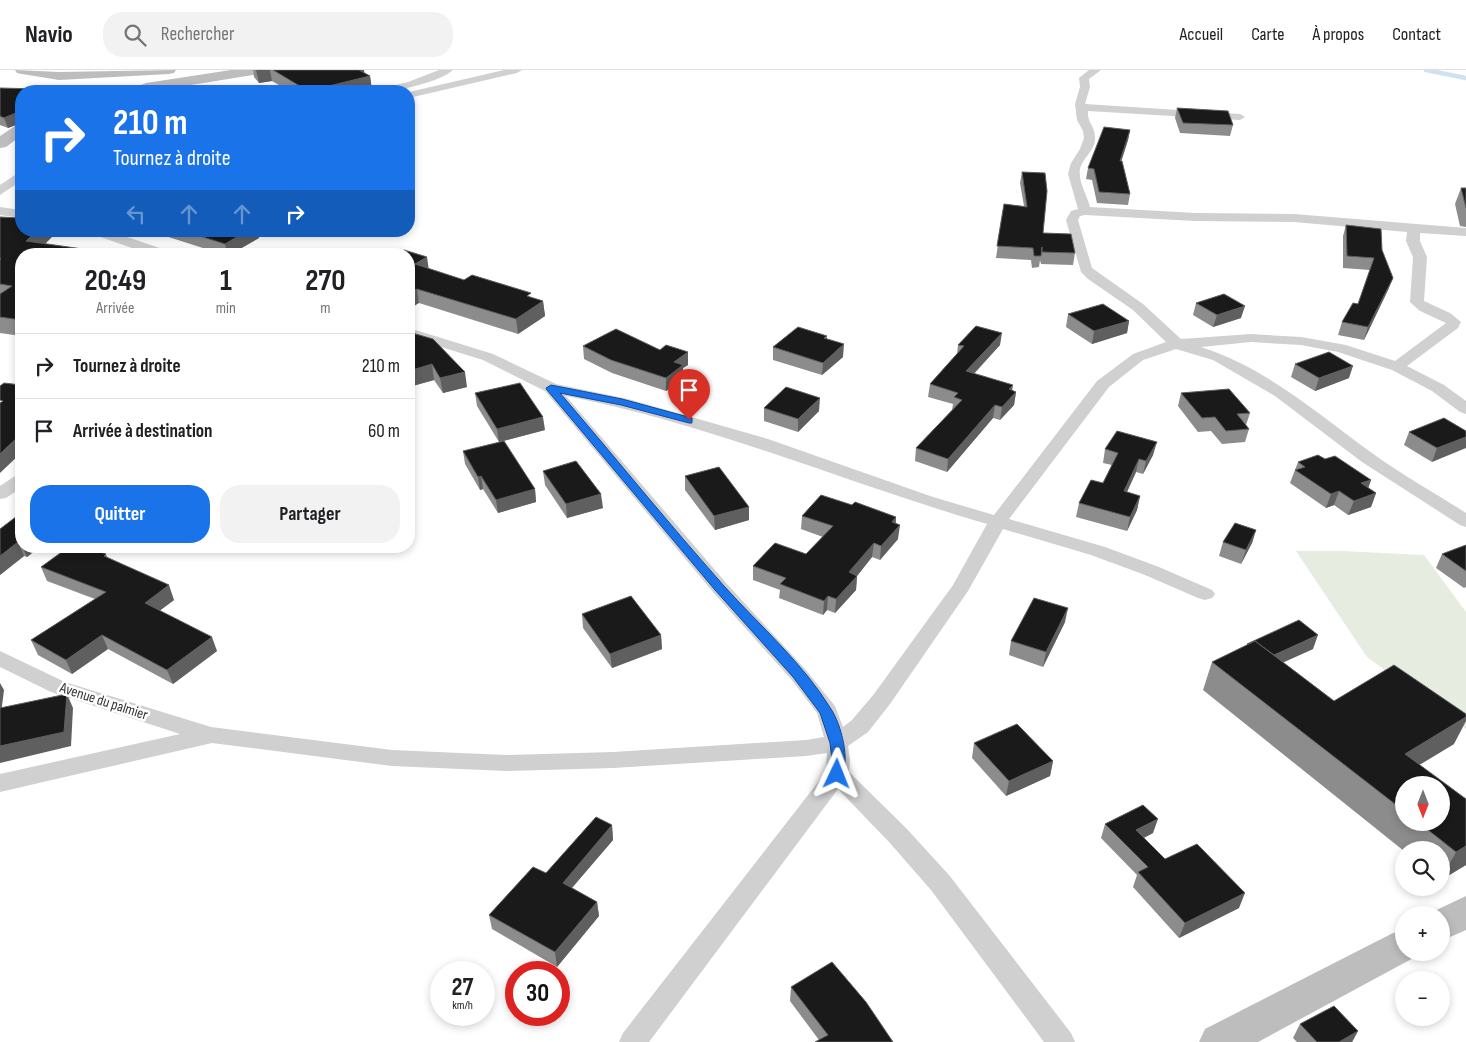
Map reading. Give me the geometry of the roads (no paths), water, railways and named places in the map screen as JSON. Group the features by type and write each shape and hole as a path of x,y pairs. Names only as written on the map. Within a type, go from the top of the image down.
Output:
{"street":[{"path":"22,70 59,76 126,74 168,70"},
{"path":"165,85 258,70"},
{"path":"408,85 448,70"},
{"path":"415,94 518,70"},
{"path":"1084,211 1082,197 1074,177 1075,164 1089,144 1089,132 1082,120 1084,112 1080,104 1085,87 1084,78 1096,70"},
{"path":"1081,107 1240,117"},
{"path":"0,143 15,133"},
{"path":"0,192 15,180"},
{"path":"0,211 15,213"},
{"path":"1466,232 1414,235 1391,227 1294,218 1084,211 1075,214 1072,220 1086,269 1093,276 1138,307 1178,344 1218,357 1281,393 1362,454 1466,521"},
{"path":"1397,368 1453,325 1454,322 1441,313 1421,306 1417,302 1420,257 1414,235"},
{"path":"114,237 146,248"},
{"path":"415,334 488,357 551,388 622,402 762,443 927,501 1098,551 1152,571 1205,594"},
{"path":"0,783 212,735 392,758 506,763 669,757 806,748 837,743 860,726 882,699 961,587 998,522 1103,384 1138,357 1160,348 1178,344 1251,338 1292,340 1342,348 1397,368 1438,388 1466,409"},
{"path":"551,388 720,588 798,674 826,711 837,743 839,760 837,774 633,1042"},
{"path":"0,494 15,484"},
{"name":"Avenue du palmier","path":"0,658 58,687 212,735"},
{"path":"837,774 952,898 1034,1010 1061,1042"},
{"path":"1450,920 1466,912"},
{"path":"1219,1042 1395,950"}],"waterway":[{"path":"1426,70 1466,78"}]}
